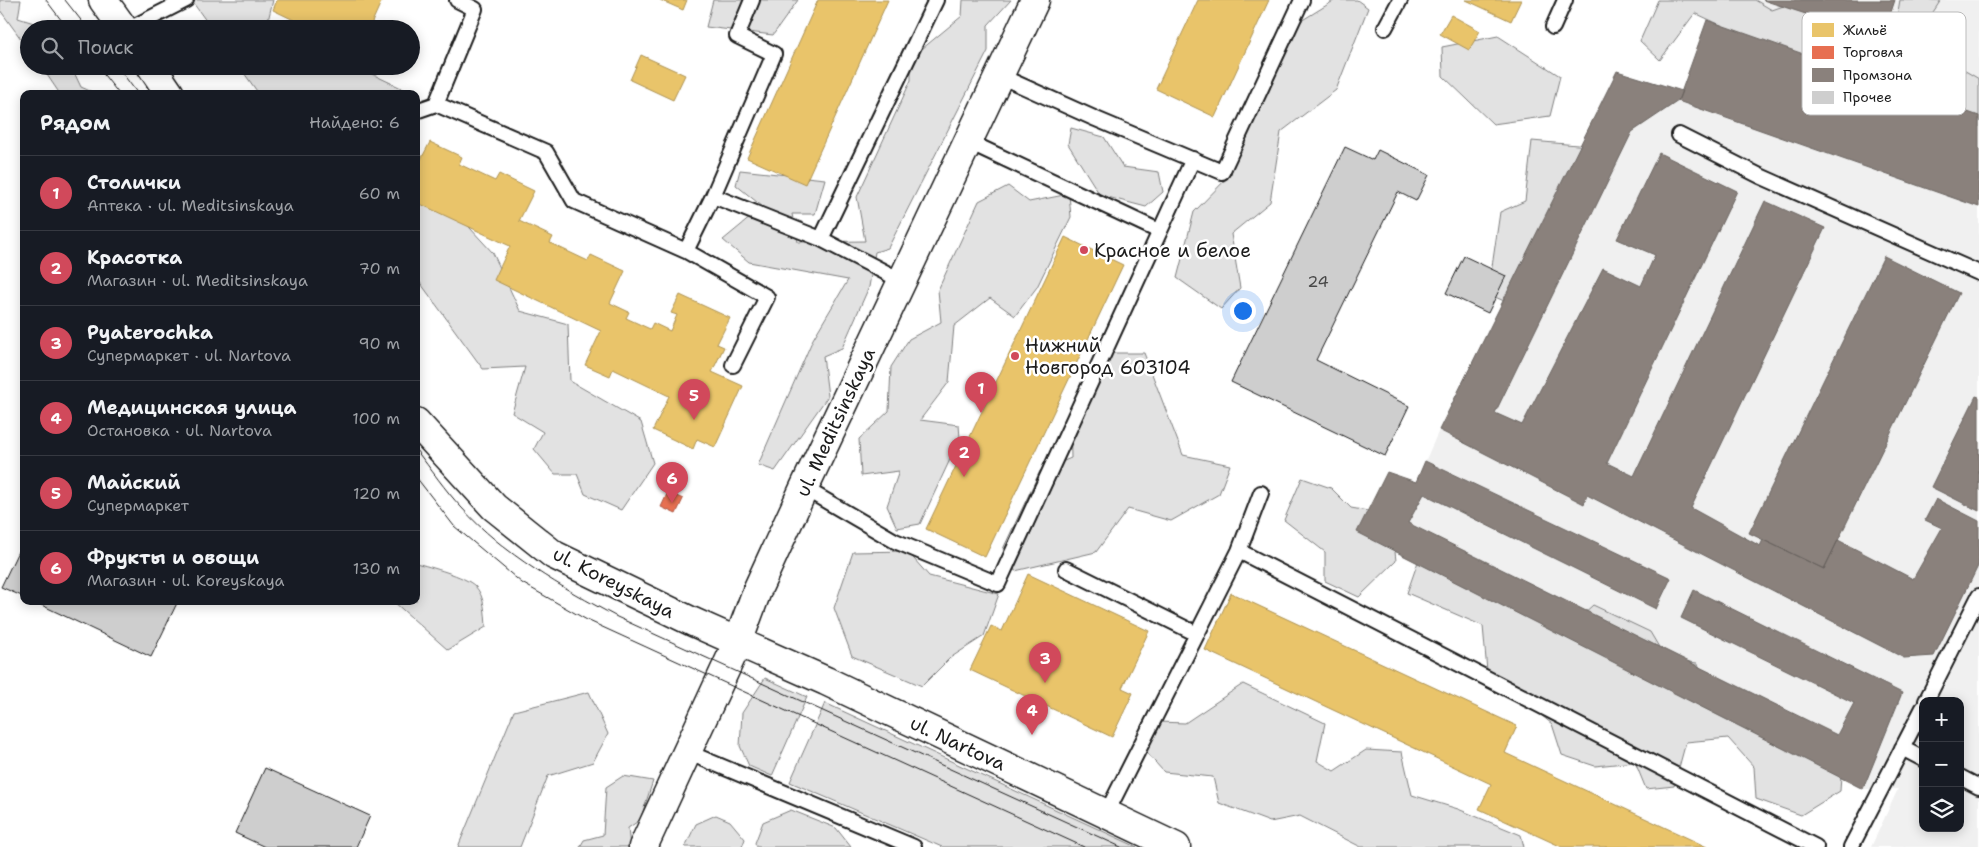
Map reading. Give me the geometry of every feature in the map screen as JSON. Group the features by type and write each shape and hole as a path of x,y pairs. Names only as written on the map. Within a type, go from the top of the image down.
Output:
{"street":[{"path":"103,0 117,20"},
{"name":"ul. Meditsinskaya","path":"643,847 738,642 758,588 804,488 1035,0"},
{"path":"156,75 167,90"},
{"name":"ul. Koreyskaya","path":"420,426 494,507 554,555 738,642"},
{"name":"ul. Nartova","path":"738,642 826,681 1176,847"}],"lane":[{"path":"147,20 186,0"},
{"path":"436,104 475,9 457,0"},
{"path":"686,251 713,196 774,54 737,36 752,0"},
{"path":"821,239 936,0"},
{"path":"1000,76 1222,172 1302,0"},
{"path":"1385,28 1400,0"},
{"path":"1553,27 1566,0"},
{"path":"420,110 436,104 546,152 574,201 686,251 767,297 733,365"},
{"path":"1679,135 1760,176 1979,273"},
{"path":"968,142 1160,231"},
{"path":"804,488 895,541 998,584 1193,159"},
{"path":"713,196 821,239 902,281"},
{"path":"1106,814 1239,551 1261,493"},
{"path":"1239,551 1816,847"},
{"path":"1066,569 1197,634"},
{"path":"1928,697 1979,596"},
{"path":"1851,847 1919,716"},
{"path":"1902,748 1919,756"},
{"path":"687,752 914,847"},
{"path":"1964,779 1979,787"}],"shaded area":[{"path":"0,0 21,0 18,18 24,20 20,20 20,38 0,10"},
{"path":"191,0 273,0 268,20 205,20"},
{"path":"713,0 798,0 773,35 706,27"},
{"path":"963,0 1011,0 988,25 988,51 888,248 875,252 869,287 842,348 823,356 828,396 775,471 758,465 813,339 848,280 749,262 723,240 763,207 736,185 740,170 825,179 815,214 792,214 798,242 865,241 857,197 911,80 911,58 962,16"},
{"path":"1335,0 1357,0 1368,8 1336,90 1281,132 1270,202 1231,234 1240,288 1221,309 1177,278 1194,212 1231,174 1241,109 1269,90 1275,37"},
{"path":"1658,0 1755,0 1772,10 1801,0 1830,0 1877,12 1802,12 1802,63 1695,13 1660,60 1640,41"},
{"path":"1703,0 1979,0 1979,847 1871,847 1898,789 1863,789 1357,532 1416,482 1439,430 1617,71 1682,91 1707,20"},
{"path":"1900,0 1941,0 1933,12 1898,12"},
{"path":"1498,36 1560,76 1550,116 1493,124 1443,76 1442,47"},
{"path":"1966,71 1979,79 1979,127 1941,115 1966,115"},
{"path":"47,75 75,75 81,87 88,90 57,90"},
{"path":"245,75 374,75 406,90 256,90"},
{"path":"1071,128 1104,137 1123,167 1159,172 1163,192 1146,207 1100,195 1068,144"},
{"path":"1532,141 1600,147 1518,307 1488,294 1500,212 1525,201"},
{"path":"1008,186 1029,202 1069,194 1071,217 1037,287 1015,316 990,298 954,326 949,382 920,420 959,425 960,438 920,524 897,528 887,506 899,471 861,476 859,439 889,411 891,367 909,339 941,322 938,290 979,201"},
{"path":"436,191 493,253 520,311 568,324 570,381 641,422 653,463 621,510 585,494 577,474 555,474 534,449 543,432 512,413 525,367 483,369 420,282 420,193"},
{"path":"1096,353 1144,353 1183,455 1230,465 1219,494 1171,521 1128,509 1096,552 1015,571 1003,549 1040,471 1071,458 1070,410"},
{"path":"1302,478 1331,488 1351,508 1391,515 1396,561 1359,597 1325,581 1325,552 1284,520"},
{"path":"907,551 929,576 999,594 984,636 950,658 922,686 852,656 834,608 853,552"},
{"path":"1420,556 1572,624 1593,605 1650,632 1666,659 1697,663 1720,697 1842,760 1840,791 1801,815 1756,799 1754,767 1728,738 1686,742 1674,786 1646,789 1635,762 1595,766 1562,755 1552,724 1487,671 1483,626 1407,593"},
{"path":"420,564 456,575 470,582 478,590 483,600 486,627 448,650 397,605 420,605"},
{"path":"765,678 807,697 772,776 749,766 740,746 742,713"},
{"path":"1243,684 1325,723 1317,761 1334,771 1366,750 1402,752 1412,795 1458,809 1521,835 1524,847 1361,847 1300,816 1270,822 1219,803 1213,777 1164,772 1145,751 1158,722 1185,723"},
{"path":"589,692 608,734 593,762 548,776 520,847 458,847 514,711"},
{"path":"825,703 1137,847 942,847 790,782"},
{"path":"623,776 653,781 640,820 628,828 630,847 580,847 584,840 603,835 606,787"},
{"path":"791,810 836,828 851,847 757,847 755,843 763,822"},
{"path":"716,815 730,821 745,839 742,847 685,847 696,824"}],"building: Жильё":[{"path":"277,0 382,0 373,20 294,20 273,10"},
{"path":"660,0 687,0 683,10"},
{"path":"818,0 888,0 805,184 747,158"},
{"path":"1198,0 1269,0 1215,117 1156,89"},
{"path":"1466,0 1521,0 1511,21"},
{"path":"1451,15 1480,31 1469,50 1440,34"},
{"path":"641,55 685,75 673,100 630,80"},
{"path":"430,142 462,157 459,164 495,181 499,174 534,191 519,221 553,237 550,243 588,261 591,255 625,271 610,303 629,312 626,318 650,329 653,323 670,331 677,315 671,313 680,295 730,318 717,344 724,347 712,372 743,386 715,447 697,439 693,449 653,430 669,396 613,369 610,376 585,365 601,331 494,280 510,246 420,204 420,161"},
{"path":"1065,237 1123,265 985,557 926,529"},
{"path":"1028,574 1149,631 1122,688 1133,693 1112,737 970,670 991,626 1002,631"},
{"path":"1231,593 1517,726 1505,753 1707,847 1562,847 1479,809 1491,784 1205,650"}],"building: Торговля":[{"path":"668,492 683,499 676,514 661,507"}],"building: Промзона":[{"path":"1763,0 1895,0 1891,12 1802,13"},
{"path":"1707,20 1802,54 1802,115 1966,115 1966,111 1979,116 1979,207 1678,101"},
{"path":"1617,71 1682,91 1678,101 1632,132 1495,413 1522,425 1603,268 1641,286 1655,255 1617,239 1659,153 1737,191 1607,463 1634,476 1765,201 1825,228 1691,508 1760,546 1763,540 1824,569 1838,540 1913,579 1942,528 1925,520 1936,499 1979,521 1979,564 1934,656 1904,658 1587,495 1584,504 1439,430"},
{"path":"1884,256 1959,293 1824,569 1749,533"},
{"path":"1976,396 1979,397 1979,511 1931,487"},
{"path":"1425,461 1671,578 1656,609 1424,494 1408,523 1837,735 1854,703 1681,618 1694,590 1902,693 1863,789 1357,532 1387,472 1416,482"}],"building: Прочее":[{"path":"1345,147 1373,160 1378,150 1429,175 1416,201 1398,192 1316,360 1409,406 1385,456 1231,382"},
{"path":"1464,256 1506,276 1488,313 1446,293"},
{"path":"20,547 20,595 1,587"},
{"path":"41,605 176,605 151,657"},
{"path":"265,768 370,816 356,847 265,847 235,833"}],"tram line":[{"path":"46,0 61,20"},
{"path":"65,0 81,20"},
{"path":"104,75 116,90"},
{"path":"124,75 135,90"},
{"path":"420,455 449,494 478,524 514,555 575,594 617,617 1121,847"},
{"path":"420,482 454,526 522,583 587,620 1084,847"}],"place":[{"name":"Красное и белое","path":"1084,250"},
{"name":"Нижний Новгород 603104","path":"1015,356"},
{"name":"Столички","path":"981,413"},
{"name":"Майский","path":"694,420"},
{"name":"Красотка","path":"964,477"},
{"name":"Фрукты и овощи","path":"672,503"},
{"name":"Pyaterochka","path":"1045,683"},
{"name":"Медицинская улица","path":"1032,735"}]}
